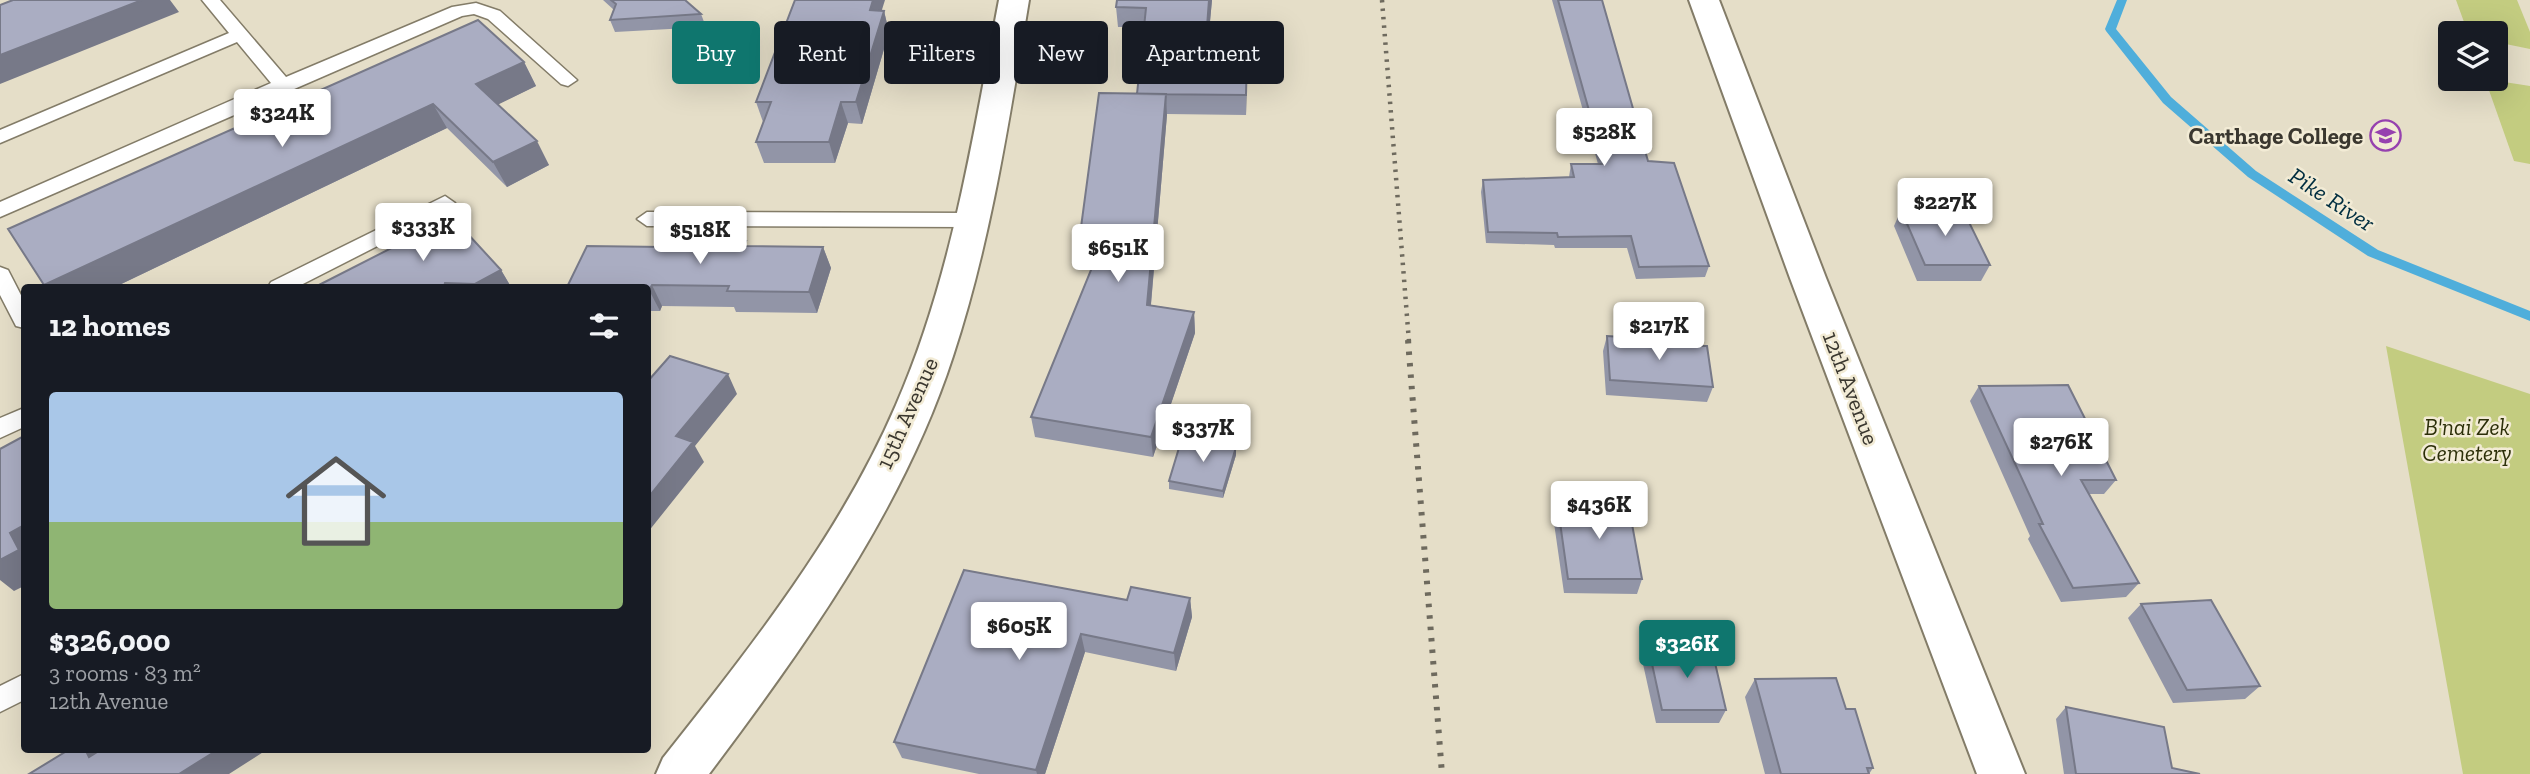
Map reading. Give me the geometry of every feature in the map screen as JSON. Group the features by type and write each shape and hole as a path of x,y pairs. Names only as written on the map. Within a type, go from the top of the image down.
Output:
{"street":[{"name":"15th Avenue","path":"680,774 807,603 856,521 915,406 943,332 970,220 1014,0"},
{"name":"12th Avenue","path":"1704,0 1813,290 2001,774"}],"lane":[{"path":"211,0 283,85"},
{"path":"0,210 458,11 476,8 494,15 568,80"},
{"path":"0,136 241,34"},
{"path":"285,284 445,203"},
{"path":"647,219 970,220"},
{"path":"0,275 21,314"},
{"path":"0,429 21,418"},
{"path":"0,700 21,688"}],"green space":[{"path":"2456,0 2517,0 2530,32 2530,49 2508,44 2508,21 2464,21"},
{"path":"2508,83 2530,86 2530,164 2514,161 2489,91 2508,91"},
{"name":"B'nai Zek Cemetery","path":"2386,346 2530,394 2530,774 2463,774"}],"building":[{"path":"13,0 142,0 0,55 0,5"},
{"path":"611,0 685,0 701,14 610,20 616,4"},
{"path":"795,0 873,0 870,10 884,11 870,56 870,21 787,21"},
{"path":"1117,0 1209,0 1207,21 1145,21 1146,8 1116,7"},
{"path":"1558,0 1602,0 1648,161 1674,163 1709,266 1639,267 1631,236 1558,237 1557,233 1488,232 1483,180 1574,177 1571,164 1604,164"},
{"path":"478,20 524,62 476,84 537,141 493,162 433,104 46,284 43,284 8,229"},
{"path":"774,55 774,84 862,84 856,102 841,102 829,142 756,142 771,102 756,102"},
{"path":"1138,84 1246,84 1246,95 1137,94"},
{"path":"1099,93 1166,94 1147,305 1194,312 1151,437 1031,417 1102,243 1079,242"},
{"path":"1901,210 1963,210 1990,265 1925,265"},
{"path":"455,220 501,270 475,284 321,284 417,235 419,238"},
{"path":"667,240 746,241 744,246 823,247 809,292 727,291 729,286 568,284 587,246 664,247"},
{"path":"1607,336 1694,342 1695,346 1707,346 1713,387 1610,380"},
{"path":"670,356 728,374 676,436 693,442 651,494 651,378"},
{"path":"2068,385 2116,480 2081,480 2139,583 2073,588 2039,524 2043,524 1979,386"},
{"path":"21,438 21,527 10,533 19,550 0,560 0,449"},
{"path":"1182,438 1236,447 1223,491 1169,481"},
{"path":"1557,501 1628,502 1642,579 1568,579"},
{"path":"964,570 1127,600 1131,587 1190,598 1174,653 1081,634 1036,770 894,742"},
{"path":"2211,600 2260,686 2187,690 2141,604"},
{"path":"1649,650 1712,650 1726,710 1662,710"},
{"path":"1836,678 1846,709 1855,709 1873,768 1867,768 1869,774 1781,774 1755,679"},
{"path":"2066,707 2164,727 2172,768 2200,774 2076,774"},
{"path":"63,753 87,753 89,757 96,753 213,753 179,774 29,774"}],"waterway":[{"name":"Pike River","path":"2122,0 2110,29 2167,100 2252,174 2373,253 2530,316"}],"railway":[{"path":"1382,0 1409,342"},
{"path":"1408,340 1442,774"}],"place":[{"name":"Carthage College","path":"2386,136"}]}
